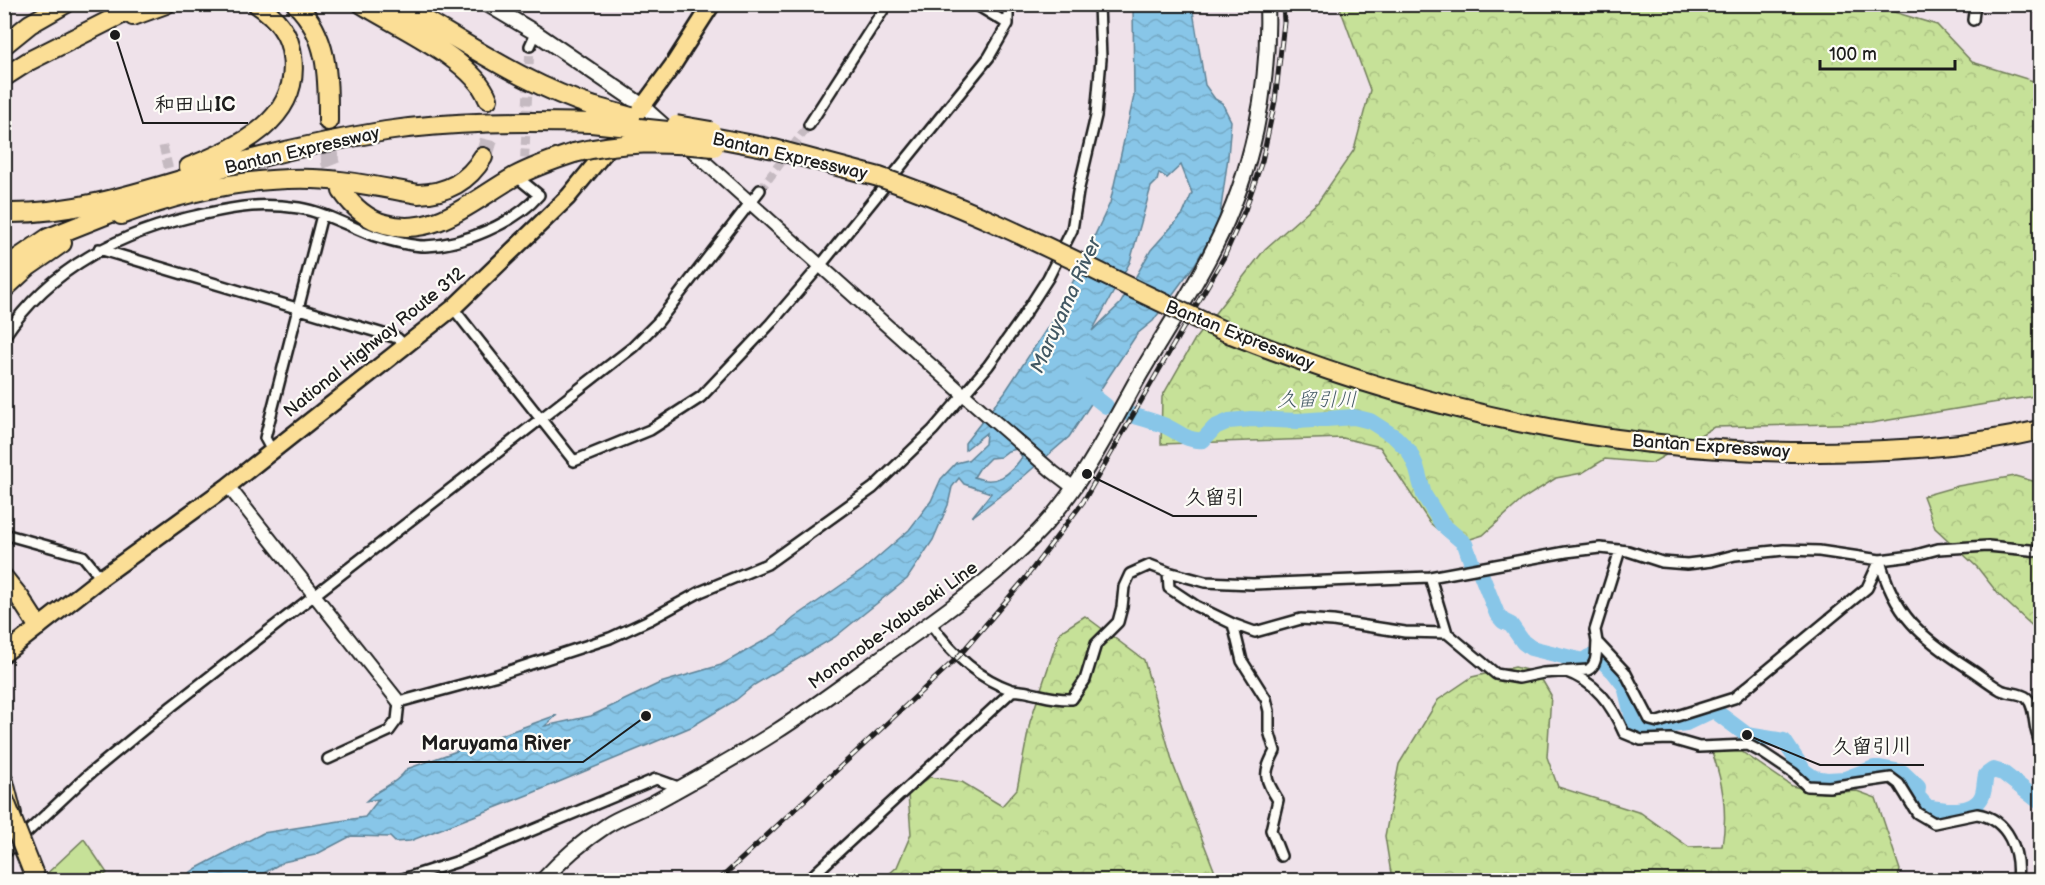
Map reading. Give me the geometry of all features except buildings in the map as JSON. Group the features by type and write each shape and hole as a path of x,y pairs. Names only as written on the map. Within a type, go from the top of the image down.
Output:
{"highway":[{"path":"4,45 30,24 65,4"},
{"path":"4,77 81,34 142,4"},
{"path":"81,34 165,4"},
{"path":"4,202 43,204 79,215 158,202 216,156 252,137 272,120 285,103 294,73 292,51 278,23 257,4"},
{"path":"296,4 314,27 323,49 328,75 327,121"},
{"path":"362,4 459,63 476,77 488,99"},
{"path":"396,4 593,115"},
{"name":"National Highway Route 312","path":"4,654 101,578 228,486 453,308 568,197 643,106 712,4"},
{"name":"Bantan Expressway","path":"186,182 255,158 387,131 542,122 593,115 712,138 779,155 838,165 879,177 999,225 1231,334 1336,374 1437,404 1549,429 1658,444 1731,450 1856,452 1960,443 2040,430"},
{"path":"342,191 354,207 371,219 401,228 423,227 455,213 528,170 574,153 634,143 712,138"},
{"path":"4,268 79,215 122,192 186,182 313,179 362,183 429,194 440,192 462,182 471,175 483,157"},
{"path":"4,213 39,212 79,215 135,207 186,182"},
{"path":"4,289 47,253 79,215 186,182"},
{"path":"4,578 38,626"},
{"path":"4,593 38,626"},
{"path":"4,782 8,807 36,880"}],"main road":[{"path":"487,4 536,33 643,106"},
{"name":"Mononobe-Yabusaki Line","path":"543,880 566,856 608,825 712,771 776,732 931,624 976,589 1042,528 1074,488 1214,249 1238,196 1264,85 1268,36 1267,4"}],"street":[{"path":"4,8 9,4"},
{"path":"809,125 887,4"},
{"path":"975,4 1008,24"},
{"path":"453,308 574,461 650,430 701,397 771,323 820,266 989,57 1008,24 1008,4"},
{"path":"399,702 494,676 610,638 700,592 767,564 873,488 933,430 966,397 1021,320 1048,278 1072,230 1078,192 1096,116 1101,58 1099,4"},
{"path":"1973,20 1975,4"},
{"path":"2035,4 2040,7"},
{"path":"530,46 536,33"},
{"path":"643,106 966,397 1074,488"},
{"path":"4,338 18,317 37,297 65,273 99,249 181,216 265,204 302,208 372,235 424,246 472,237 532,203 539,195 524,182"},
{"path":"4,854 87,776 172,706 633,347 658,322 760,190"},
{"path":"272,451 265,438 322,215"},
{"path":"99,249 397,338 405,346"},
{"path":"228,486 399,702 397,720 389,731 328,759"},
{"path":"4,534 83,556 101,578"},
{"path":"931,624 945,644 967,665 984,676 1013,690 1059,700 1071,699 1085,680 1096,644 1118,622 1130,573 1150,565 1205,582 1253,584 1430,577 1600,548 1628,550 1662,562 1687,564 1735,555 1784,550 1820,551 1880,560 1912,556 1938,549 1988,546 2040,551"},
{"path":"1430,577 1447,633 1497,674 1519,678 1543,673 1588,669 1593,667 1596,651 1595,630 1620,550"},
{"path":"1596,651 1625,672 1650,720 1658,722 1734,698 1868,588 1880,560"},
{"path":"1880,560 1885,580 1895,603 1935,646 2003,691 2023,695 2028,700 2032,707 2036,734 2040,741"},
{"path":"1168,572 1169,588 1196,606 1255,632 1301,619 1333,621 1405,632 1447,633"},
{"path":"1233,624 1242,661 1266,699 1269,711 1269,731 1275,750 1266,769 1268,784 1278,800 1271,830 1281,856"},
{"path":"1564,671 1598,691 1613,708 1624,733 1641,740 1671,739 1699,747 1748,745 1786,768 1807,786 1829,787 1891,778 1899,784 1917,813 1934,823 1977,814 1983,815 2009,833 2013,841 2017,880"},
{"path":"808,880 1013,690"},
{"path":"400,880 456,862 656,779 681,788"}],"green space":[{"path":"1339,5 1871,5 1937,25 1972,62 2040,83 2040,395 1871,423 1714,427 1652,463 1605,459 1582,473 1556,478 1523,499 1483,535 1455,544 1430,523 1380,447 1343,438 1161,444 1162,397 1195,339 1265,249 1318,202 1354,150 1370,90"},
{"path":"2015,476 2040,483 2040,633 1999,595 1977,567 1935,528 1923,496 1958,486"},
{"path":"1085,616 1144,660 1174,767 1218,880 882,880 897,867 911,834 908,794 930,777 962,782 1002,806 1017,789 1030,722 1060,632"},
{"path":"1515,667 1538,673 1551,695 1547,757 1558,787 1641,813 1689,847 1722,846 1723,797 1719,773 1711,749 1742,752 1792,786 1823,793 1857,791 1876,798 1900,870 1898,880 1392,880 1385,836 1399,764 1438,700 1472,677"},
{"path":"84,839 107,873 97,880 40,880"}],"water":[{"path":"1133,5 1192,5 1205,85 1215,99 1222,103 1231,121 1219,222 1195,264 1153,321 1137,334 1069,437 1009,489 972,517 991,493 964,484 959,478 952,487 948,505 933,540 907,579 835,637 754,685 736,700 691,727 530,794 410,841 395,842 390,837 351,836 315,855 283,862 252,880 179,880 263,833 365,817 379,799 366,801 398,779 407,769 557,715 545,726 591,716 660,683 721,665 776,634 794,618 863,570 909,530 931,501 941,479 956,463 968,460 985,444 986,433 965,450 965,443 1005,392 1061,307 1110,203 1134,96","holes":["1181,165 1192,193 1183,214 1151,250 1120,304 1092,331 1130,262 1151,187 1157,181 1159,173 1167,178","1017,449 1022,457 1007,474 989,480 974,477 990,458 1000,457 1008,451"]}],"waterway":[{"name":"久留引川","path":"1078,384 1106,406"},
{"name":"久留引川","path":"1131,415 1168,427 1187,438 1197,440 1203,440 1215,427 1229,421 1251,419 1298,421 1354,417 1370,421 1395,437 1409,451 1424,495 1442,524 1465,544 1472,564"},
{"name":"久留引川","path":"1481,574 1497,614 1511,625 1523,642 1531,648 1583,661 1597,656 1614,672 1625,686 1635,727 1639,729 1686,723 1715,711 1747,735 1784,741 1804,771 1814,778 1845,779 1874,768 1902,772 1918,787 1917,796 1927,807 1956,810 1976,803 1982,796 1986,775 1993,770 2003,773 2040,802"}],"tunnel":[{"path":"524,172 530,46"},
{"path":"483,157 491,129 488,99"},
{"path":"328,121 330,162 342,191"},
{"path":"760,190 809,125"},
{"path":"163,146 180,214"}],"railway":[{"path":"719,880 958,657 1024,580 1083,502 1224,257 1245,210 1262,161 1275,101 1284,22 1283,4"}],"place":[{"name":"和田山IC","path":"115,35"},
{"name":"久留引","path":"1087,474"},
{"name":"Maruyama River","path":"646,716"},
{"name":"久留引川","path":"1747,735"}]}
